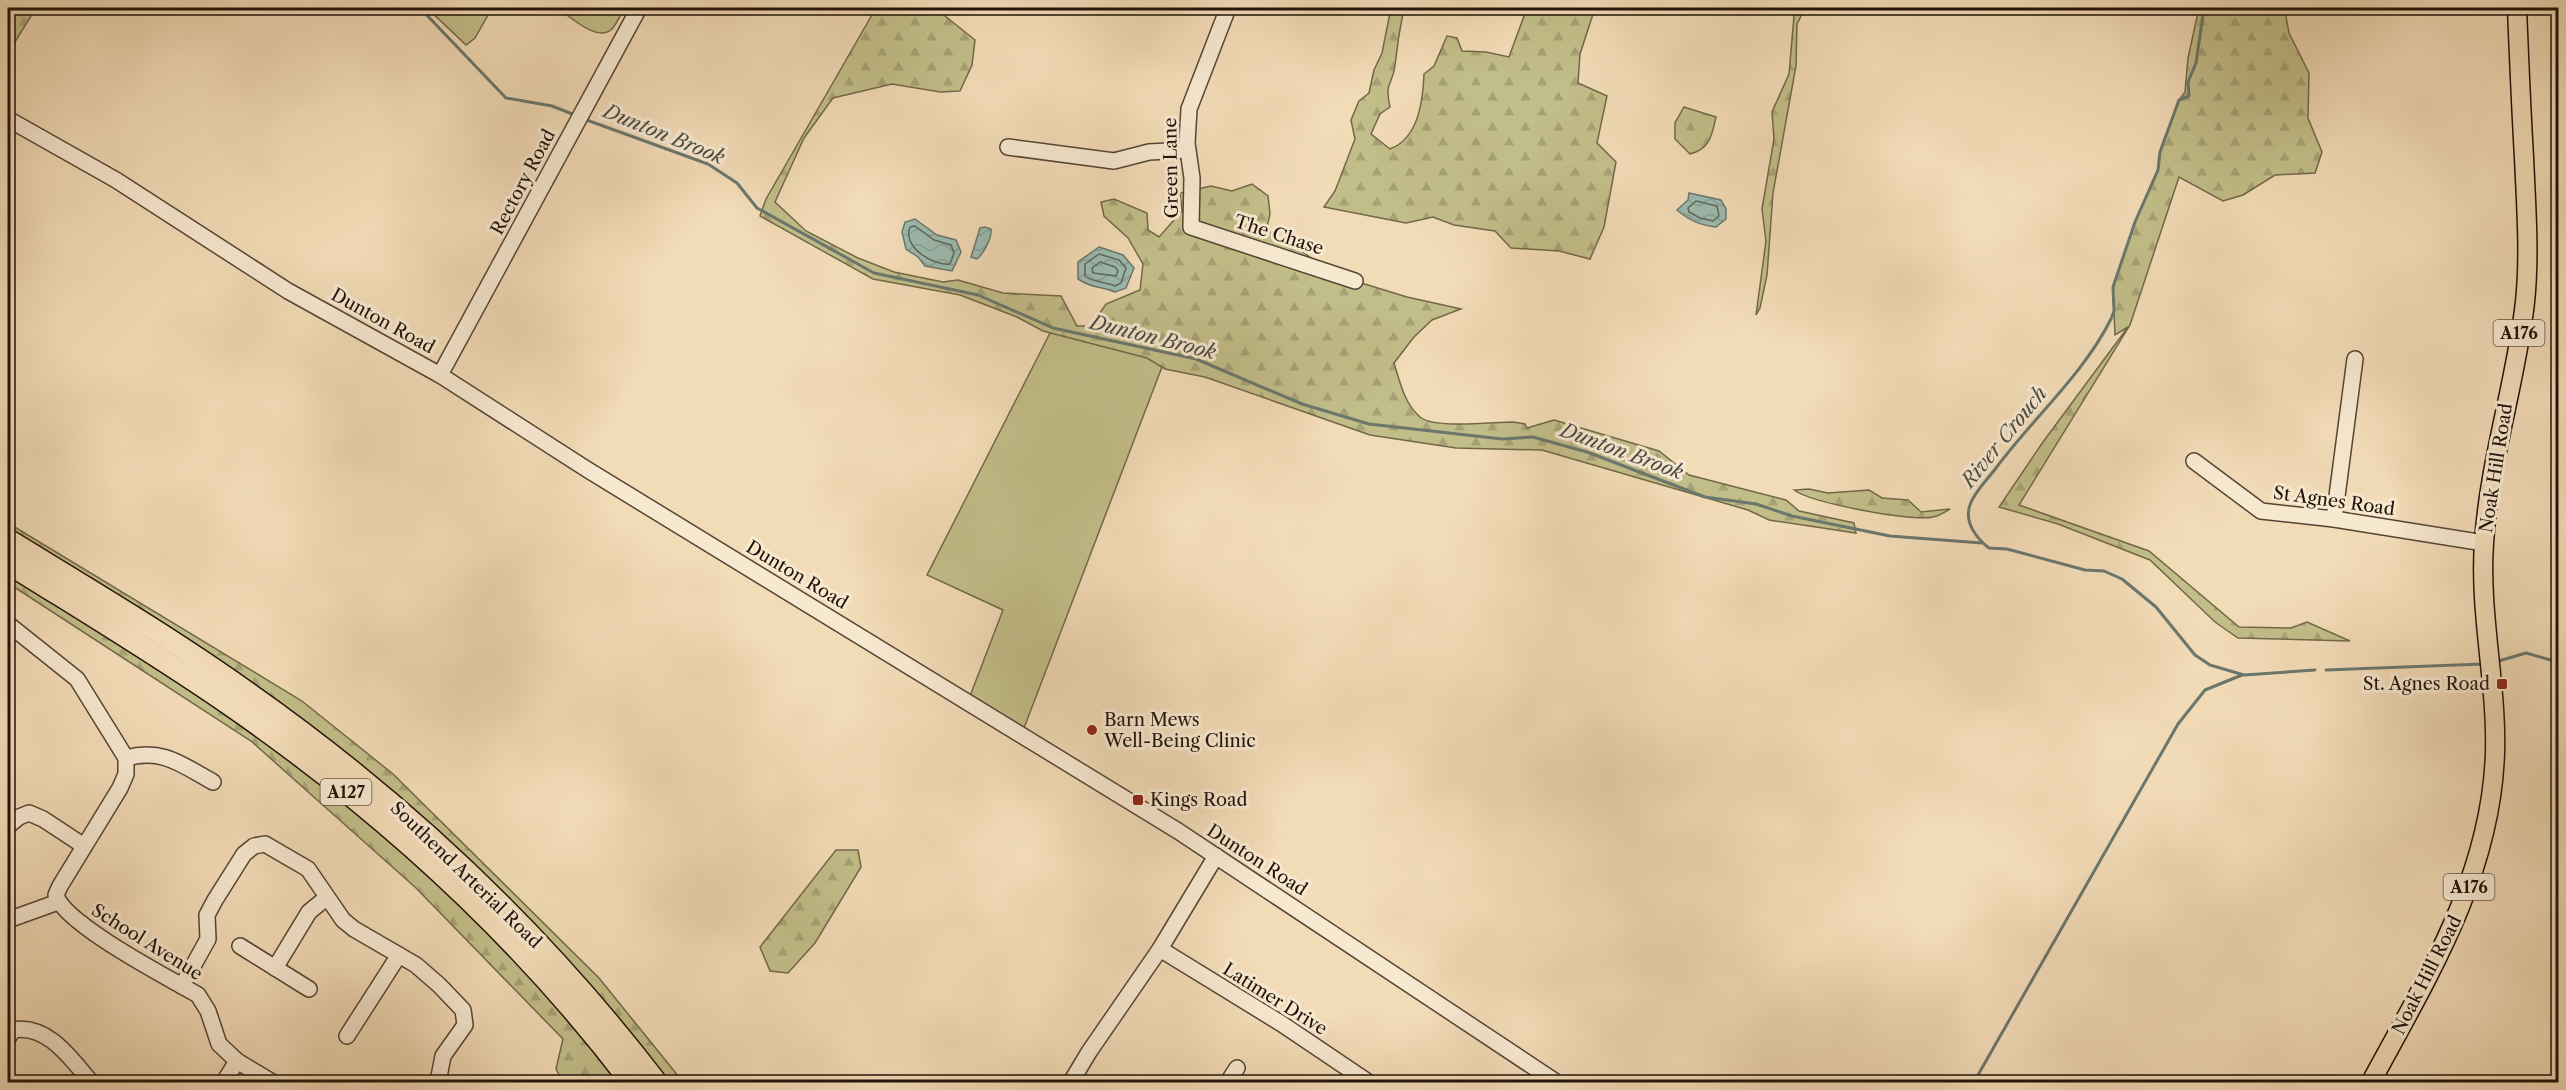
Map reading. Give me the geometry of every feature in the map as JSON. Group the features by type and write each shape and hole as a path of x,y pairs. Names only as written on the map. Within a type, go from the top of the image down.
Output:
{"highway":[{"name":"Southend Arterial Road","path":"8,540 154,630 239,686 364,781 492,896 594,1005 656,1083"},
{"name":"Southend Arterial Road","path":"8,563 235,708 384,824 468,900 528,961 631,1083"}],"main road":[{"name":"Noak Hill Road","path":"2371,1083 2458,916 2476,869 2490,797 2495,756 2491,663 2483,582 2484,543 2489,488 2525,304 2526,281 2526,200 2517,8"}],"street":[{"name":"Rectory Road","path":"440,375 639,8"},
{"name":"Green Lane","path":"1191,227 1192,178 1187,150 1189,109 1228,8"},
{"name":"Dunton Road","path":"8,119 116,180 288,291 440,375 588,470 1216,855 1556,1083"},
{"path":"1008,147 1114,161 1149,152 1187,150"},
{"name":"The Chase","path":"1191,227 1355,281"},
{"path":"2334,519 2355,359"},
{"name":"St Agnes Road","path":"2194,460 2261,511 2334,519 2484,543"},
{"path":"8,624 77,679 126,758 126,774 120,788 60,886 56,895 58,902 8,920"},
{"path":"126,758 142,754 162,755 213,783"},
{"path":"8,826 28,813 84,846"},
{"path":"182,986 208,939 207,915 244,854 254,846 265,844 308,869 326,897 354,929 416,965 463,1010 465,1025 442,1056 438,1083"},
{"path":"1071,1083 1089,1052 1160,949 1216,855"},
{"path":"275,968 309,912 326,897"},
{"name":"School Avenue","path":"58,902 78,922 198,995 208,1011 219,1044 237,1061 272,1083"},
{"path":"240,946 309,989"},
{"name":"Latimer Drive","path":"1160,949 1282,1024 1368,1083"},
{"path":"347,1036 399,955"},
{"path":"8,1038 13,1030 27,1028 39,1032 70,1056 91,1083"},
{"path":"224,1083 237,1061"},
{"path":"1228,1083 1237,1068"}],"green space":[{"path":"8,8 36,8 8,53"},
{"path":"427,8 492,8 475,38 466,45"},
{"path":"557,8 625,8 612,29 599,33 584,27"},
{"path":"876,8 935,8 975,40 972,65 960,91 940,92 892,84 833,98 804,138 775,202 806,231 858,258 894,272 943,282 958,280 1003,293 1061,296 1077,326 1091,326 1106,304 1140,290 1143,264 1128,238 1104,216 1101,202 1114,199 1147,213 1148,230 1159,237 1182,211 1180,193 1211,186 1232,191 1252,184 1268,196 1270,214 1267,227 1274,238 1294,245 1332,274 1407,297 1461,309 1432,320 1414,337 1394,363 1406,399 1420,417 1427,421 1450,424 1513,422 1525,424 1527,428 1554,420 1659,451 1689,475 1786,500 1799,511 1854,523 1856,533 1769,520 1748,510 1542,450 1456,448 1370,435 1205,377 1165,369 1147,358 1043,331 1017,317 960,295 873,279 760,216 766,199"},
{"path":"1391,8 1404,8 1394,72 1388,87 1390,107 1380,114 1371,134 1390,149 1400,144 1413,127 1420,106 1424,74 1434,66 1447,36 1457,38 1462,51 1486,52 1509,57 1527,8 1595,8 1580,54 1578,83 1607,96 1597,143 1616,162 1604,227 1590,259 1559,251 1511,248 1495,231 1454,225 1433,217 1406,223 1324,207 1335,191 1355,139 1351,120 1359,101 1369,93 1374,70 1382,53"},
{"path":"1787,8 1802,8 1802,14 1797,24 1796,66 1773,193 1767,275 1760,308 1756,315 1766,241 1762,209 1774,139 1772,112 1789,74 1794,16"},
{"path":"2199,8 2276,8 2285,11 2289,33 2309,73 2308,118 2322,152 2315,173 2275,175 2243,195 2223,201 2179,177 2130,325 2019,505 2149,551 2239,627 2291,628 2307,622 2350,641 2238,638 2215,622 2150,560 2058,524 1999,507 2043,442 2128,327 2115,335 2113,287 2135,222 2158,170 2160,152 2179,100 2185,92 2188,58"},
{"path":"1684,107 1716,117 1706,145 1690,154 1675,139 1675,123"},
{"path":"1051,331 1165,359 1021,736 967,704 1003,610 927,575"},
{"path":"1809,489 1828,493 1869,490 1882,498 1908,500 1921,512 1950,509 1933,517 1905,517 1840,506 1794,490"},
{"path":"8,523 302,701 393,774 599,978 683,1082 563,1082 556,1069 563,1039 416,888 251,741 8,583"},
{"path":"836,850 858,850 861,867 815,943 788,973 770,971 760,947"}],"water":[{"path":"1689,193 1721,200 1726,209 1726,219 1716,227 1695,222 1682,214 1677,210 1688,200"},
{"path":"915,219 937,235 956,240 961,252 952,271 925,266 918,257 906,249 902,232 905,222"},
{"path":"980,228 991,229 987,245 977,259 971,257"},
{"path":"1099,247 1123,255 1134,268 1126,288 1115,292 1089,285 1078,279 1078,262"}],"waterway":[{"name":"Dunton Brook","path":"420,8 506,98 552,106 575,115"},
{"name":"River Crouch","path":"2204,8 2196,63 2188,82 2189,96 2179,100 2160,152 2158,170 2135,222 2113,287 2114,311 2111,319 2100,339 2072,378 1978,490 1970,505 1970,523 1972,529 1989,548 2007,549 2085,570 2104,571 2122,579 2156,607 2195,655 2210,665 2244,675 2315,670"},
{"name":"Dunton Brook","path":"584,119 708,164 737,183 757,208 874,273 978,295 1053,328 1196,359 1302,404 1369,424 1502,439 1533,437 1587,452 1705,497 1756,504 1792,516 1890,536 1982,543"},
{"name":"River Crouch","path":"2495,662 2526,653 2558,662"},
{"name":"River Crouch","path":"2326,670 2483,664"},
{"path":"1974,1082 2178,724 2205,690 2242,675"}],"place":[{"name":"St. Agnes Road","path":"2502,684"},
{"name":"Barn Mews Well-Being Clinic","path":"1092,730"},
{"name":"Kings Road","path":"1138,800"}]}
